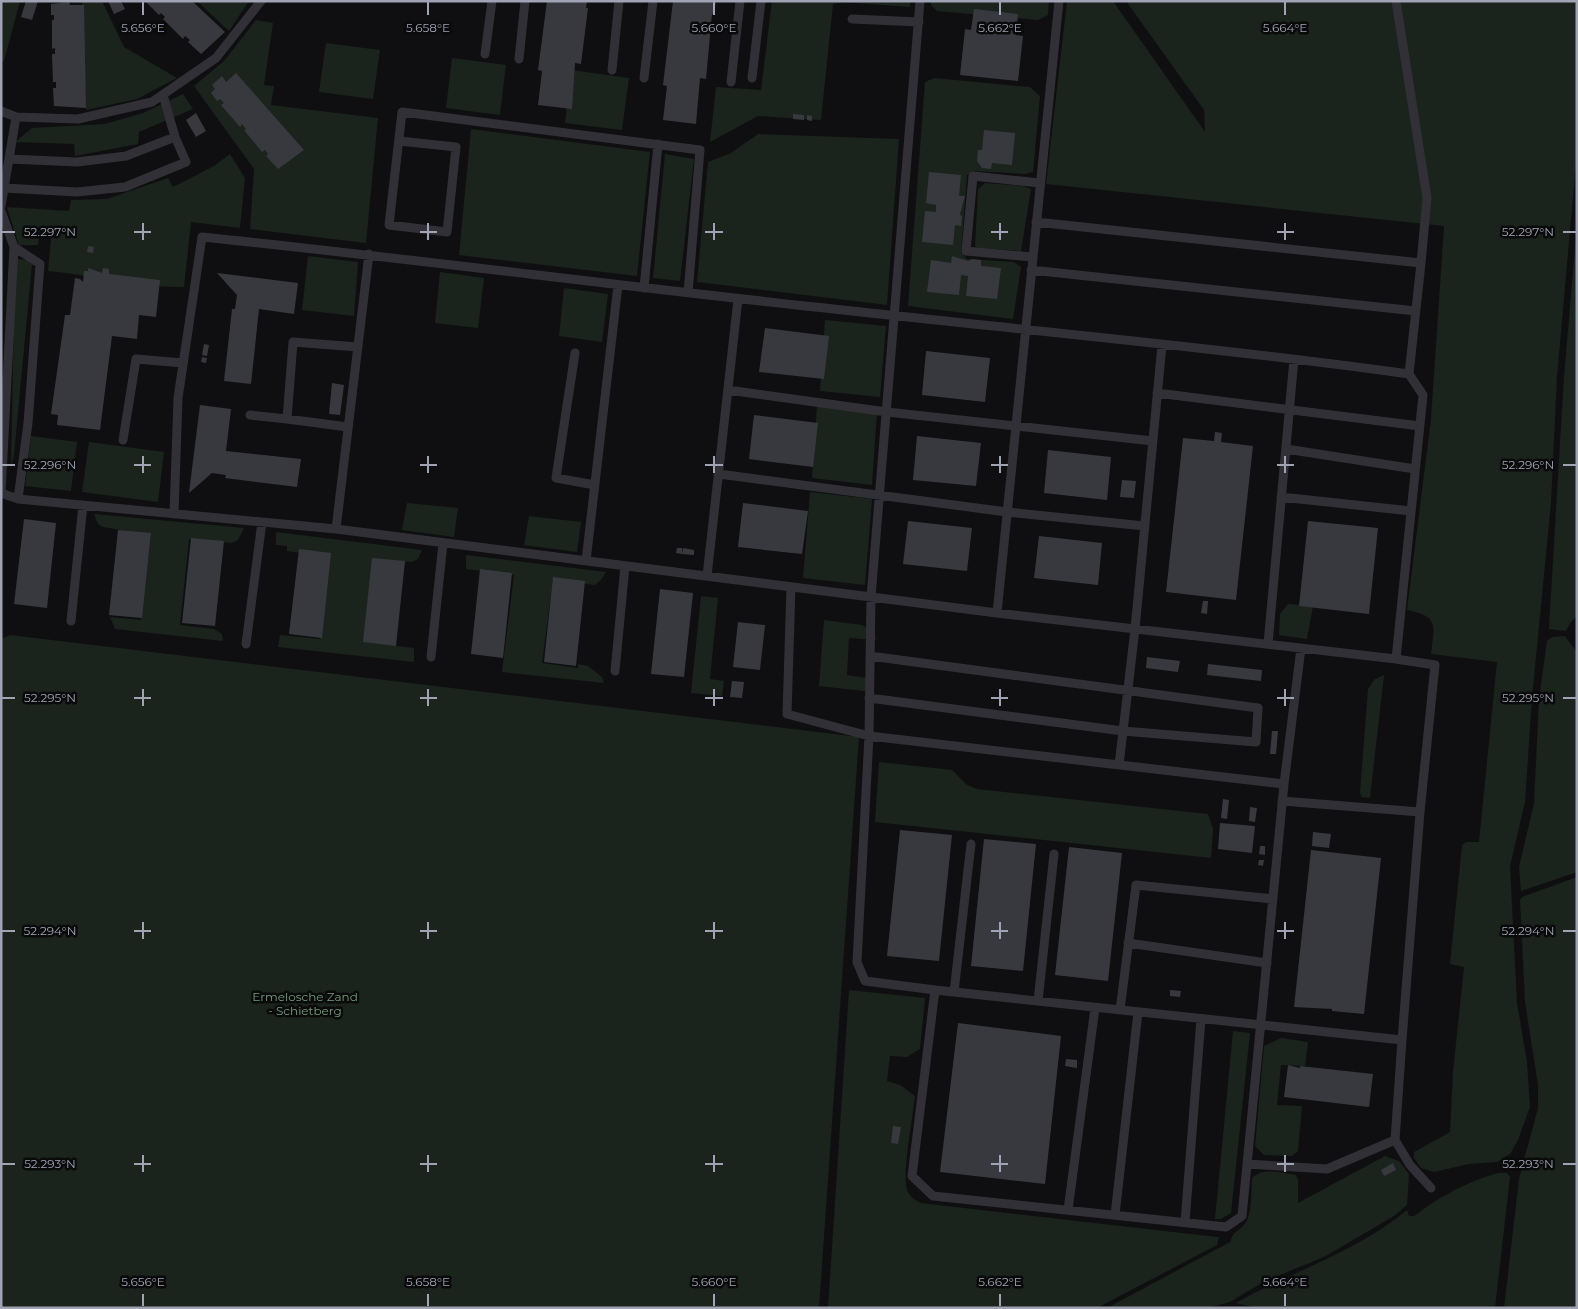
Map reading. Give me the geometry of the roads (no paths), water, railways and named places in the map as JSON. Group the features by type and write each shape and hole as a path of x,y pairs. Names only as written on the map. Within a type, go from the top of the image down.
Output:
{"lane":[{"path":"1,111 16,117 78,119 152,102 216,58 261,1"},
{"path":"485,54 492,1"},
{"path":"519,59 525,1"},
{"path":"612,70 619,1"},
{"path":"644,78 653,1"},
{"path":"731,82 740,1"},
{"path":"752,78 761,1"},
{"path":"920,1 896,316 871,597 869,736 857,962 865,981 1038,1002 1402,1040"},
{"path":"997,613 1059,1"},
{"path":"1396,1 1427,198 1410,374 1423,395 1396,659"},
{"path":"852,19 919,22"},
{"path":"4,188 77,192 125,187 186,162 175,136 163,95"},
{"path":"399,141 456,147 447,232 389,225 402,112 700,150 688,293"},
{"path":"1,206 16,117"},
{"path":"9,159 77,162 126,156 175,136"},
{"path":"644,288 658,144"},
{"path":"1032,257 966,251 973,176 1040,183"},
{"path":"1,211 14,247 6,308 1,494 18,499 336,529 997,613 1435,665 1420,812 1395,1140 1410,1164 1431,1188"},
{"path":"1036,222 1421,263"},
{"path":"174,514 178,398 202,237 369,254 738,299 1294,359 1410,374"},
{"path":"14,247 40,264 28,423 18,499"},
{"path":"336,529 369,254"},
{"path":"1031,270 1416,311"},
{"path":"586,561 618,285"},
{"path":"707,576 738,299"},
{"path":"287,419 294,342 358,347"},
{"path":"1119,765 1135,629 1162,345"},
{"path":"575,352 556,478 595,485"},
{"path":"123,440 136,359 183,363"},
{"path":"1268,644 1294,359"},
{"path":"728,390 887,412 1153,441"},
{"path":"1158,393 1420,426"},
{"path":"250,415 348,427"},
{"path":"1286,449 1416,469"},
{"path":"719,474 1007,512 1145,526"},
{"path":"1282,497 1411,511"},
{"path":"71,621 83,505"},
{"path":"246,644 262,522"},
{"path":"431,657 443,543"},
{"path":"615,671 625,566"},
{"path":"791,587 787,714 869,736 1284,784"},
{"path":"935,990 912,1176 933,1196 1226,1226 1242,1216 1282,801 1301,648"},
{"path":"870,656 1258,708 1256,742 1123,731 870,698"},
{"path":"1282,801 1420,812"},
{"path":"954,992 972,844"},
{"path":"1038,1002 1054,854"},
{"path":"1120,1010 1136,885 1273,899"},
{"path":"1128,943 1267,963"},
{"path":"1068,1210 1095,1008"},
{"path":"1115,1215 1138,1012"},
{"path":"1186,1222 1201,1019"},
{"path":"1247,1164 1327,1169 1395,1140"}],"park label":[{"name":"Ermelosche Zand - Schietberg","path":"305,1004"}]}
